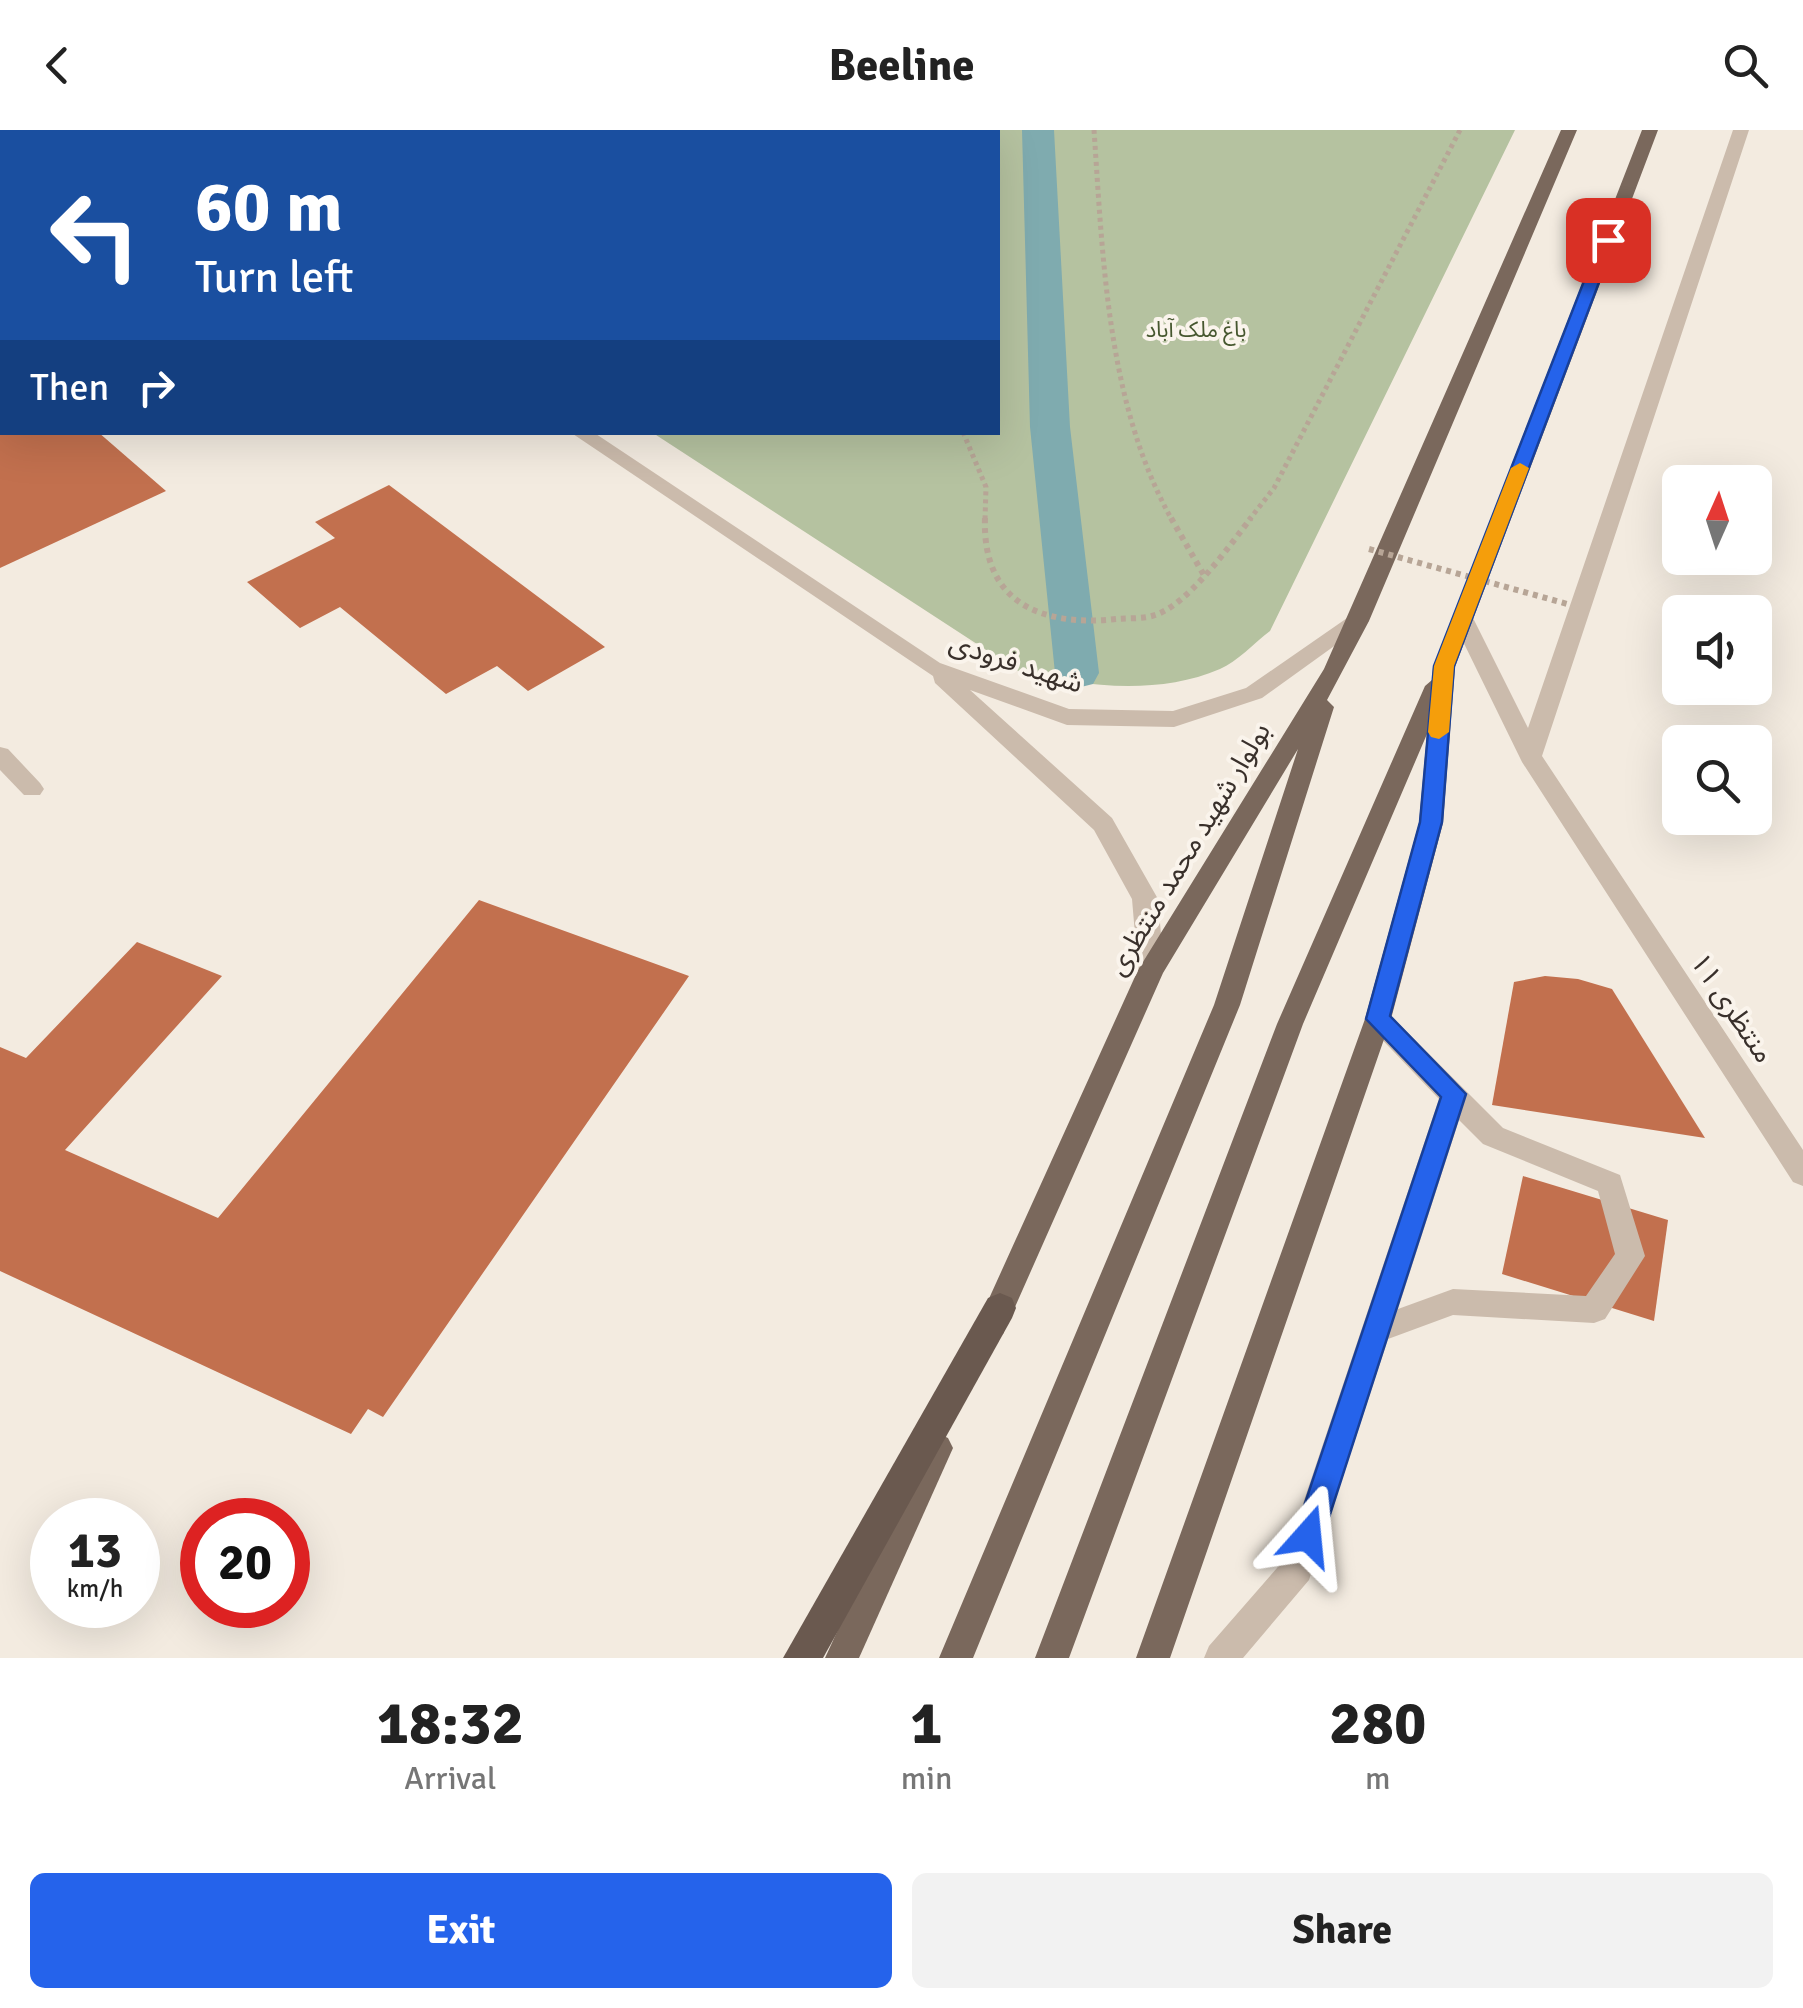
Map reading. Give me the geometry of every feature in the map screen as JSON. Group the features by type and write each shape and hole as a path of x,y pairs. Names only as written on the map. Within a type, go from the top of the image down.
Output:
{"highway":[{"path":"802,1658 1000,1308"}],"main road":[{"name":"بولوار شهید محمد منتظری","path":"842,1658 1151,970 1336,668 1570,130"},
{"path":"1052,1658 1290,1024 1444,666 1650,130"},
{"path":"1153,1658 1378,1019 1431,822 1444,666"},
{"path":"956,1658 1227,1005 1336,668"}],"street":[{"path":"1530,756 1741,130"},
{"name":"شهید فرودی","path":"583,435 932,668 1066,717 1174,719 1254,692 1358,621"},
{"name":"منتظری ۱۱","path":"1462,618 1530,756 1803,1174"},
{"path":"932,668 1103,824 1145,899 1151,970"},
{"path":"0,755 32,789"},
{"path":"1374,1332 1452,1302 1594,1310 1630,1256 1610,1182 1493,1136 1378,1019"},
{"path":"1221,1658 1298,1570 1454,1094"}],"path":[{"path":"1094,130 1104,265 1122,390 1149,474 1205,577"},
{"path":"964,435 986,487 984,549 1002,588 1045,618 1099,621 1157,616 1205,577 1274,488 1460,130"},
{"path":"1369,549 1571,605"}],"green space":[{"name":"باغ ملک آباد","path":"1000,130 1515,130 1270,631 1220,669 1171,683 1120,686 1020,672 656,435 1000,435"}],"building":[{"path":"0,435 101,435 166,491 0,568"},
{"path":"389,485 605,647 528,691 497,666 446,694 340,607 300,628 247,582 335,538 315,522"},
{"path":"479,900 689,976 383,1417 368,1409 351,1434 0,1271 0,1047 26,1058 137,942 222,976 65,1150 218,1218"},
{"path":"1545,976 1578,979 1612,989 1705,1138 1492,1105 1514,982"},
{"path":"1523,1176 1668,1220 1654,1321 1502,1274"}],"waterway":[{"path":"1038,130 1050,427 1077,673"}],"slow traffic":[{"path":"1439,732 1444,666 1520,468"}],"route":[{"path":"1308,1536 1454,1094 1378,1019 1431,822 1444,666 1608,240"}]}
